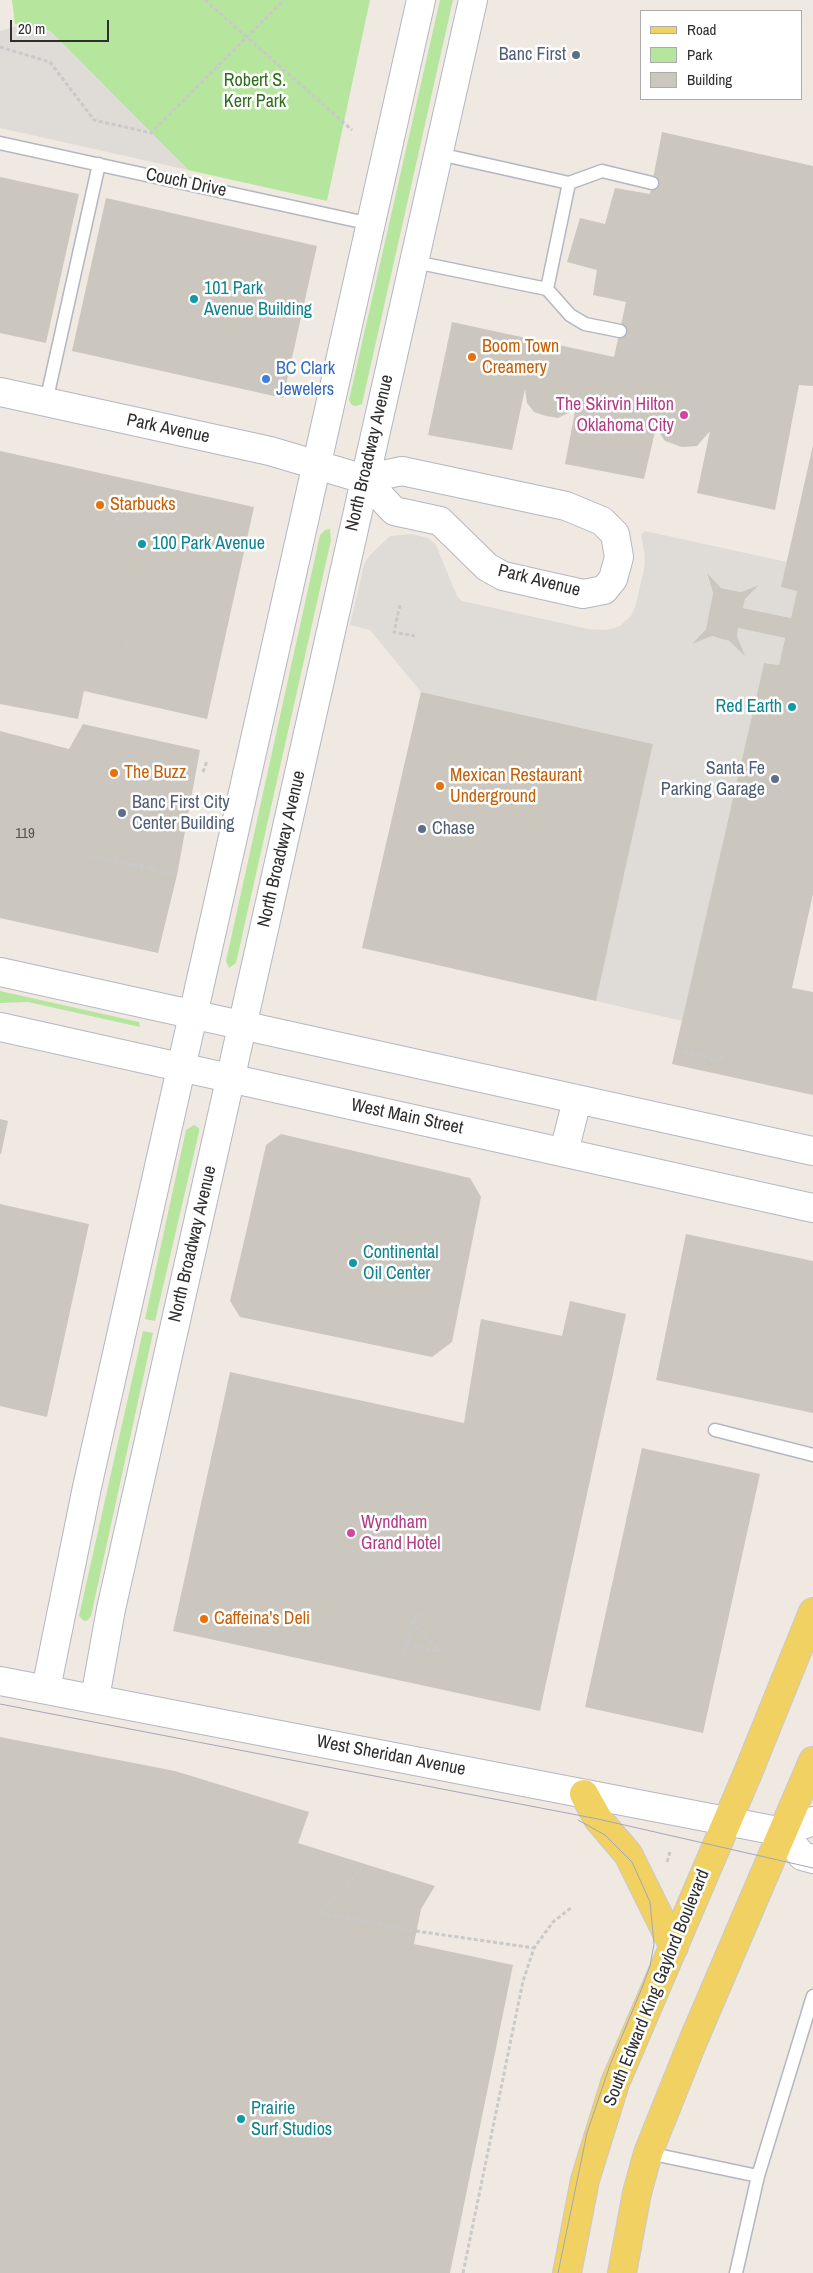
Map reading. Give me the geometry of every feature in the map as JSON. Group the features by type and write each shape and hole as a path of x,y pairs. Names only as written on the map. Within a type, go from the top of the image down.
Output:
{"main road":[{"name":"South Edward King Gaylord Boulevard","path":"567,2273 585,2180 615,2083 727,1821 813,1612"},
{"path":"622,2273 637,2193 648,2152 813,1761"},
{"path":"584,1794 598,1819 628,1854 674,1947"}],"street":[{"path":"46,1689 85,1497 420,0"},
{"name":"North Broadway Avenue","path":"95,1698 111,1609 473,0"},
{"name":"Park Avenue","path":"0,392 270,451 364,479 402,471 566,506 602,521 615,534 619,557 613,579 604,590 583,594 503,576 487,568 440,521 394,511 364,479"},
{"path":"0,972 813,1151"},
{"name":"West Main Street","path":"0,1027 813,1208"},
{"path":"564,1152 577,1100"},
{"name":"West Sheridan Avenue","path":"0,1681 783,1832"},
{"path":"813,1821 783,1832 802,1856 813,1859"}],"lane":[{"name":"Couch Drive","path":"0,143 371,224"},
{"path":"439,154 569,183 602,171 652,183"},
{"path":"46,402 99,164"},
{"path":"546,289 569,183"},
{"path":"415,262 546,289 570,315 584,324 620,331"},
{"path":"715,1430 813,1455"},
{"path":"736,2273 758,2176 813,1996"},
{"path":"648,2152 758,2176"}],"path":[{"path":"205,0 352,130"},
{"path":"0,48 50,62 94,120 151,133 284,0"},
{"path":"400,605 394,632 415,636"},
{"path":"125,645 127,639"},
{"path":"153,761 161,788"},
{"path":"203,772 207,761"},
{"path":"114,773 119,785"},
{"path":"89,856 177,875"},
{"path":"132,866 135,858"},
{"path":"141,867 144,861"},
{"path":"151,870 153,862"},
{"path":"684,1052 721,1060 723,1052"},
{"path":"404,1656 412,1621 427,1610"},
{"path":"407,1644 440,1652 412,1621"},
{"path":"365,1865 320,1913 416,1932 534,1948"},
{"path":"463,2273 522,1981 534,1948 553,1922 572,1907"}],"green space":[{"name":"Robert S. Kerr Park","path":"12,0 370,0 327,201 188,170 50,31 15,24"},
{"path":"440,0 453,0 362,404 356,406 352,405 349,400"},
{"path":"330,529 331,540 236,963 229,968 226,961 320,535 325,530"},
{"path":"0,991 139,1022 140,1027 28,1002 0,1003"},
{"path":"194,1125 199,1128 199,1132 155,1321 145,1319 186,1130"},
{"path":"143,1331 153,1333 91,1616 88,1620 84,1621 79,1616"}],"shaded area":[{"path":"20,25 50,31 188,170 0,128 0,31"},
{"path":"645,531 787,562 797,591 791,618 743,608 745,599 758,586 741,592 721,588 707,575 713,593 706,629 693,643 712,636 729,641 744,655 737,636 738,628 785,638 779,665 764,663 682,1021 596,1001 653,744 421,692 370,630 350,625 364,565 369,556 390,536 412,534 428,538 436,545 457,596 462,601 588,629 607,630 620,626 631,616 636,604 644,569 645,556 641,535"}],"building":[{"path":"662,132 813,166 813,386 799,385 775,510 697,493 710,431 697,446 682,447 665,441 660,434 658,419 644,479 565,464 577,401 568,413 558,418 546,416 534,412 527,403 525,389 512,450 428,435 452,322 614,357 626,302 593,295 597,270 567,262 580,218 605,224 615,188 650,194"},
{"path":"0,177 79,194 46,343 0,333"},
{"name":"101 Park Avenue Building","path":"106,198 317,246 283,398 72,351"},
{"name":"Santa Fe Parking Garage","path":"813,445 813,894 792,988 813,992 813,1095 672,1064 764,663 779,665 785,638 738,628 737,636 745,656 729,641 712,636 692,644 706,629 713,593 707,573 721,588 741,592 759,585 745,599 743,608 791,618 797,591 781,587"},
{"path":"0,451 254,507 207,719 84,691 78,719 0,704"},
{"path":"421,692 653,744 596,1001 362,948"},
{"name":"Banc First City Center Building","path":"83,724 200,750 177,875 158,953 0,918 0,731 69,749"},
{"path":"0,1119 8,1121 1,1154 0,1154"},
{"name":"Continental Oil Center","path":"281,1134 470,1178 481,1197 452,1342 432,1357 240,1317 230,1301 266,1145"},
{"path":"0,1204 89,1224 47,1417 0,1406"},
{"path":"686,1234 813,1261 813,1413 656,1380"},
{"path":"570,1301 626,1314 540,1711 173,1631 230,1372 464,1423 481,1319 562,1336"},
{"path":"642,1448 760,1474 703,1733 585,1707"},
{"name":"Prairie Surf Studios","path":"0,1737 175,1771 309,1812 298,1843 435,1886 421,1909 414,1944 513,1965 450,2273 0,2273"}],"tram line":[{"path":"0,1704 598,1819 813,1868"},
{"path":"558,2273 587,2133 610,2065 650,1966 654,1944 650,1902 632,1862 605,1835 578,1820"}],"place":[{"name":"Banc First","path":"576,55"},
{"name":"101 Park Avenue Building","path":"194,299"},
{"name":"Boom Town Creamery","path":"472,357"},
{"name":"BC Clark Jewelers","path":"266,379"},
{"name":"The Skirvin Hilton Oklahoma City","path":"684,415"},
{"name":"Starbucks","path":"100,505"},
{"name":"100 Park Avenue","path":"142,544"},
{"name":"Red Earth","path":"792,707"},
{"name":"The Buzz","path":"114,773"},
{"name":"Santa Fe Parking Garage","path":"775,779"},
{"name":"Mexican Restaurant Underground","path":"440,786"},
{"name":"Banc First City Center Building","path":"122,813"},
{"name":"Chase","path":"422,829"},
{"name":"Continental Oil Center","path":"353,1263"},
{"name":"Wyndham Grand Hotel","path":"351,1533"},
{"name":"Caffeina's Deli","path":"204,1619"},
{"name":"Prairie Surf Studios","path":"241,2119"}]}
